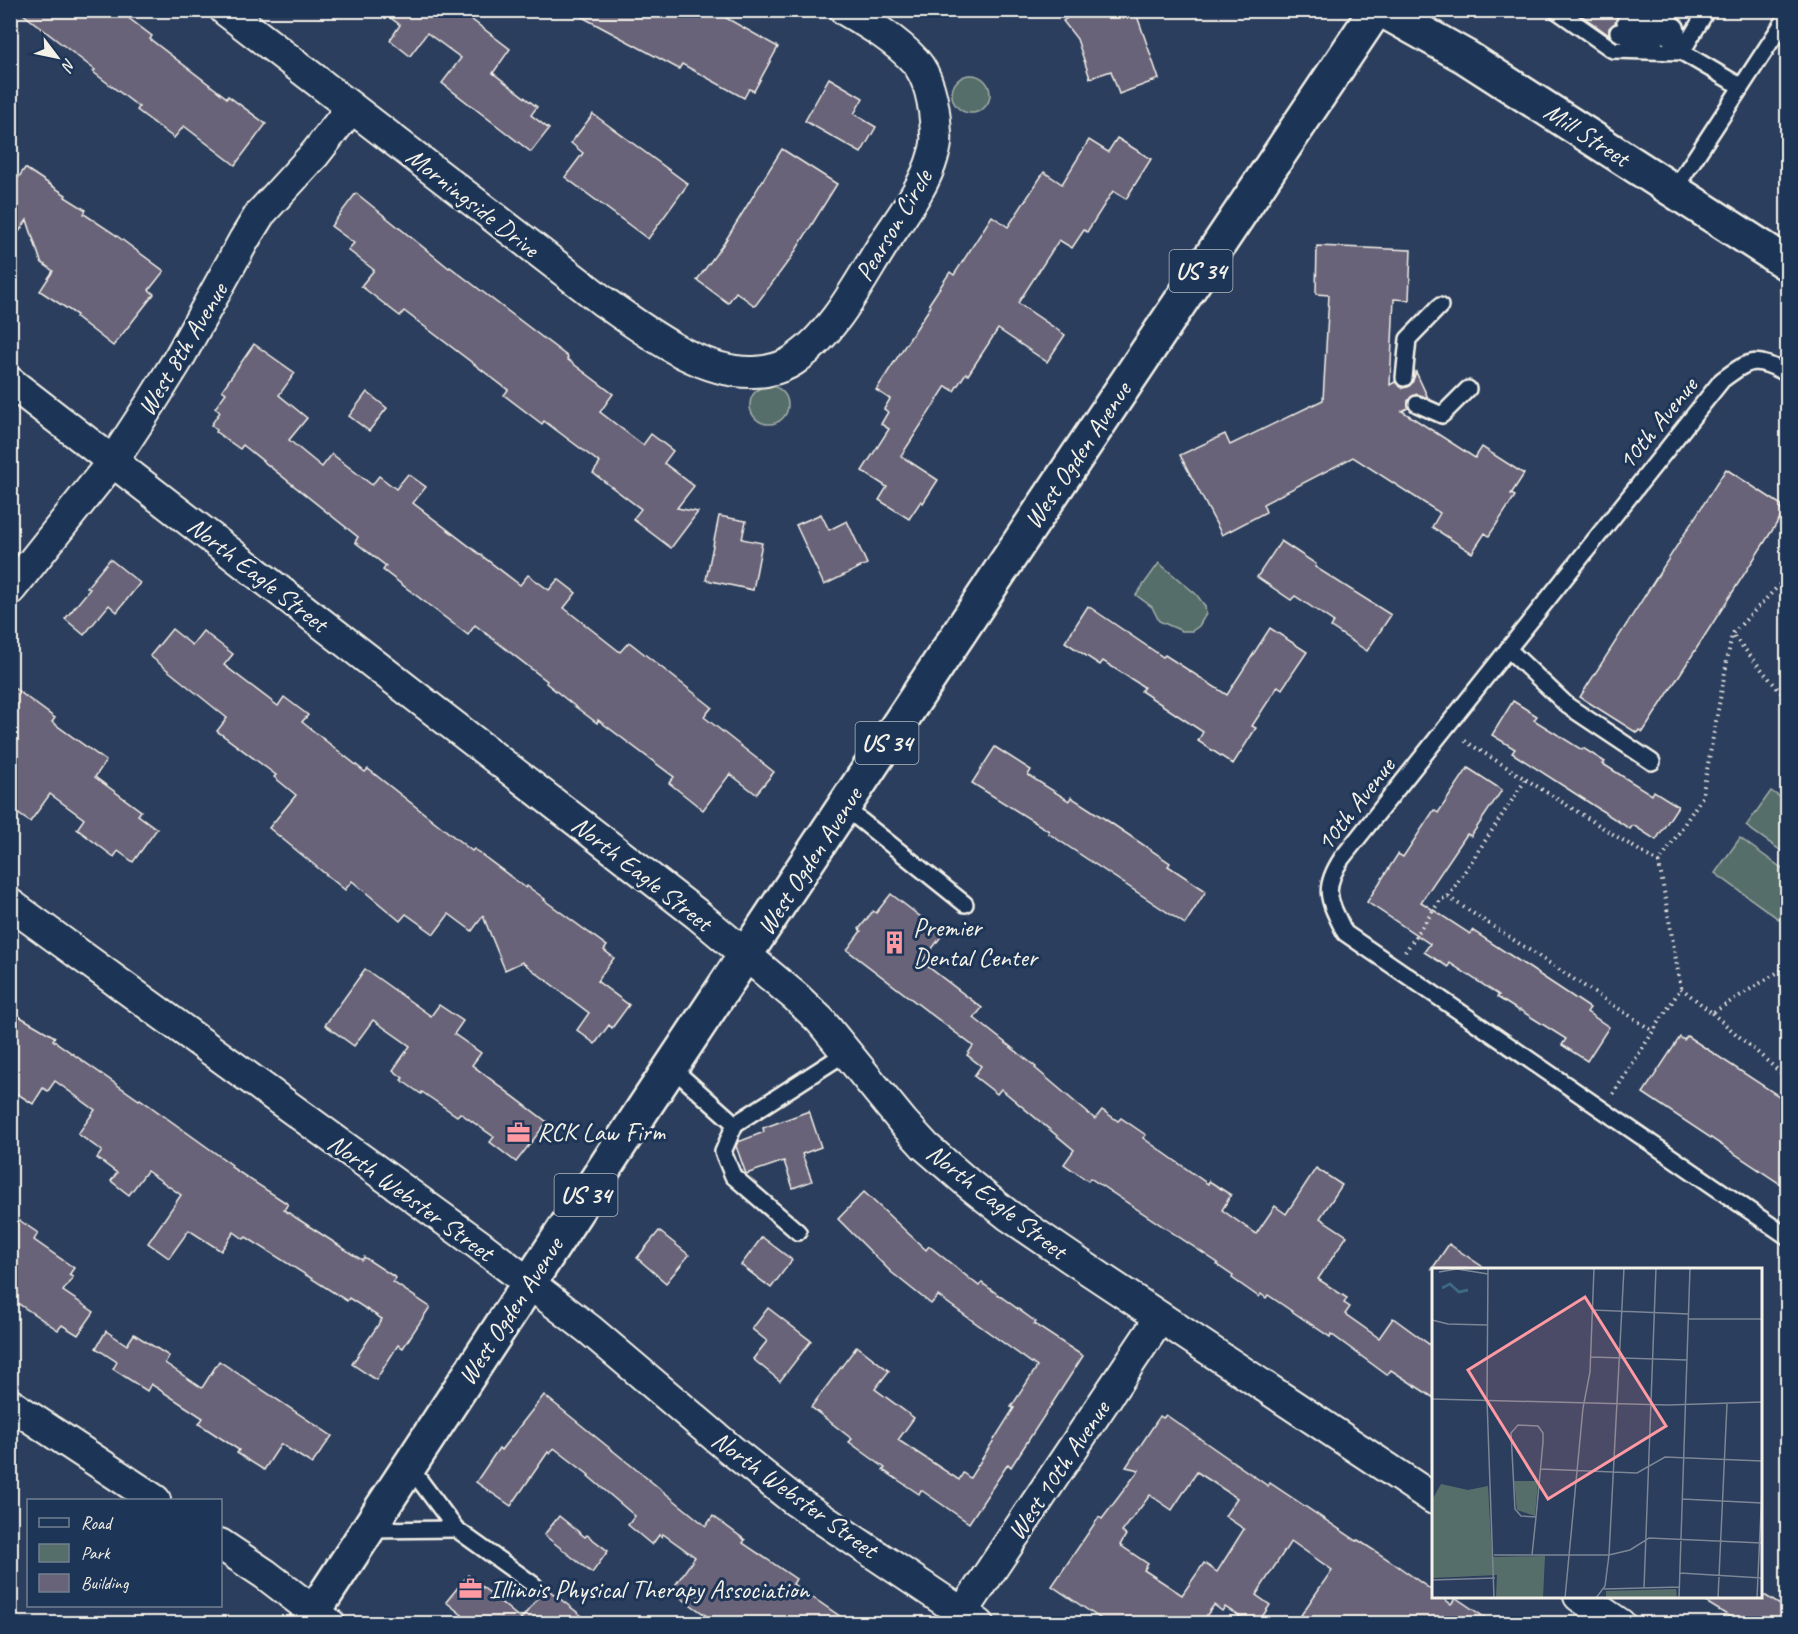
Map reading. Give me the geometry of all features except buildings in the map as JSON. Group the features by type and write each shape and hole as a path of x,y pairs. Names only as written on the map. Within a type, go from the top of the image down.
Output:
{"main road":[{"name":"West Ogden Avenue","path":"317,1619 367,1530 528,1284 1040,511 1376,10"},
{"name":"Mill Street","path":"1382,10 1466,57 1788,264"}],"street":[{"name":"Morningside Drive","path":"225,10 604,302 669,345 699,360 734,371"},
{"name":"Pearson Circle","path":"734,371 755,372 777,368 796,359 824,333 915,195 933,157 937,136 932,99 916,62 894,42 845,10"},
{"name":"West 8th Avenue","path":"10,590 113,461 179,358 243,240 260,214 315,154 351,108"},
{"name":"North Eagle Street","path":"10,382 747,955 820,1020 903,1122 925,1146 969,1185 1017,1221 1160,1318 1432,1499"},
{"name":"North Webster Street","path":"10,904 478,1244 583,1325 794,1500 966,1620"},
{"name":"West 10th Avenue","path":"966,1620 1160,1318"},
{"path":"10,1404 153,1499"},
{"path":"222,1546 317,1619"},
{"path":"1582,1598 1619,1623"}],"lane":[{"path":"1556,10 1613,50 1682,52"},
{"path":"1654,10 1676,27 1682,52"},
{"path":"1682,52 1707,10"},
{"path":"1674,190 1788,15"},
{"path":"1625,22 1740,86"},
{"path":"1404,378 1408,339 1440,306"},
{"name":"10th Avenue","path":"1788,374 1762,361 1744,363 1722,380 1342,858 1330,876 1329,891 1333,908 1345,933 1788,1237"},
{"path":"1416,404 1442,415 1468,389"},
{"path":"1508,649 1569,706 1652,762"},
{"path":"844,807 965,904"},
{"path":"798,1233 733,1176 723,1152 735,1124 848,1052"},
{"path":"671,1068 735,1124"},
{"path":"409,1466 456,1529 534,1585"},
{"path":"367,1530 456,1529"}],"path":[{"path":"1788,576 1732,634 1702,797 1659,863 1681,988 1788,1079"},
{"path":"1732,634 1788,701"},
{"path":"1465,741 1659,863"},
{"path":"1402,955 1441,899 1448,897 1526,780"},
{"path":"1448,897 1653,1030"},
{"path":"1712,1013 1788,966"},
{"path":"1612,1095 1681,988"}],"green space":[{"path":"971,75 985,80 990,94 985,108 971,113 957,108 952,94 957,80"},
{"path":"769,386 783,391 788,405 783,419 769,424 755,419 750,405 755,391"},
{"path":"1159,563 1196,594 1205,606 1206,614 1199,626 1192,631 1182,631 1159,621 1152,607 1136,595"},
{"path":"1771,791 1787,802 1787,855 1746,826"},
{"path":"1740,838 1787,872 1787,925 1715,873"}],"place":[{"name":"Premier Dental Center","path":"895,942"},
{"name":"RCK Law Firm","path":"519,1132"},
{"name":"Illinois Physical Therapy Association","path":"471,1589"}]}
